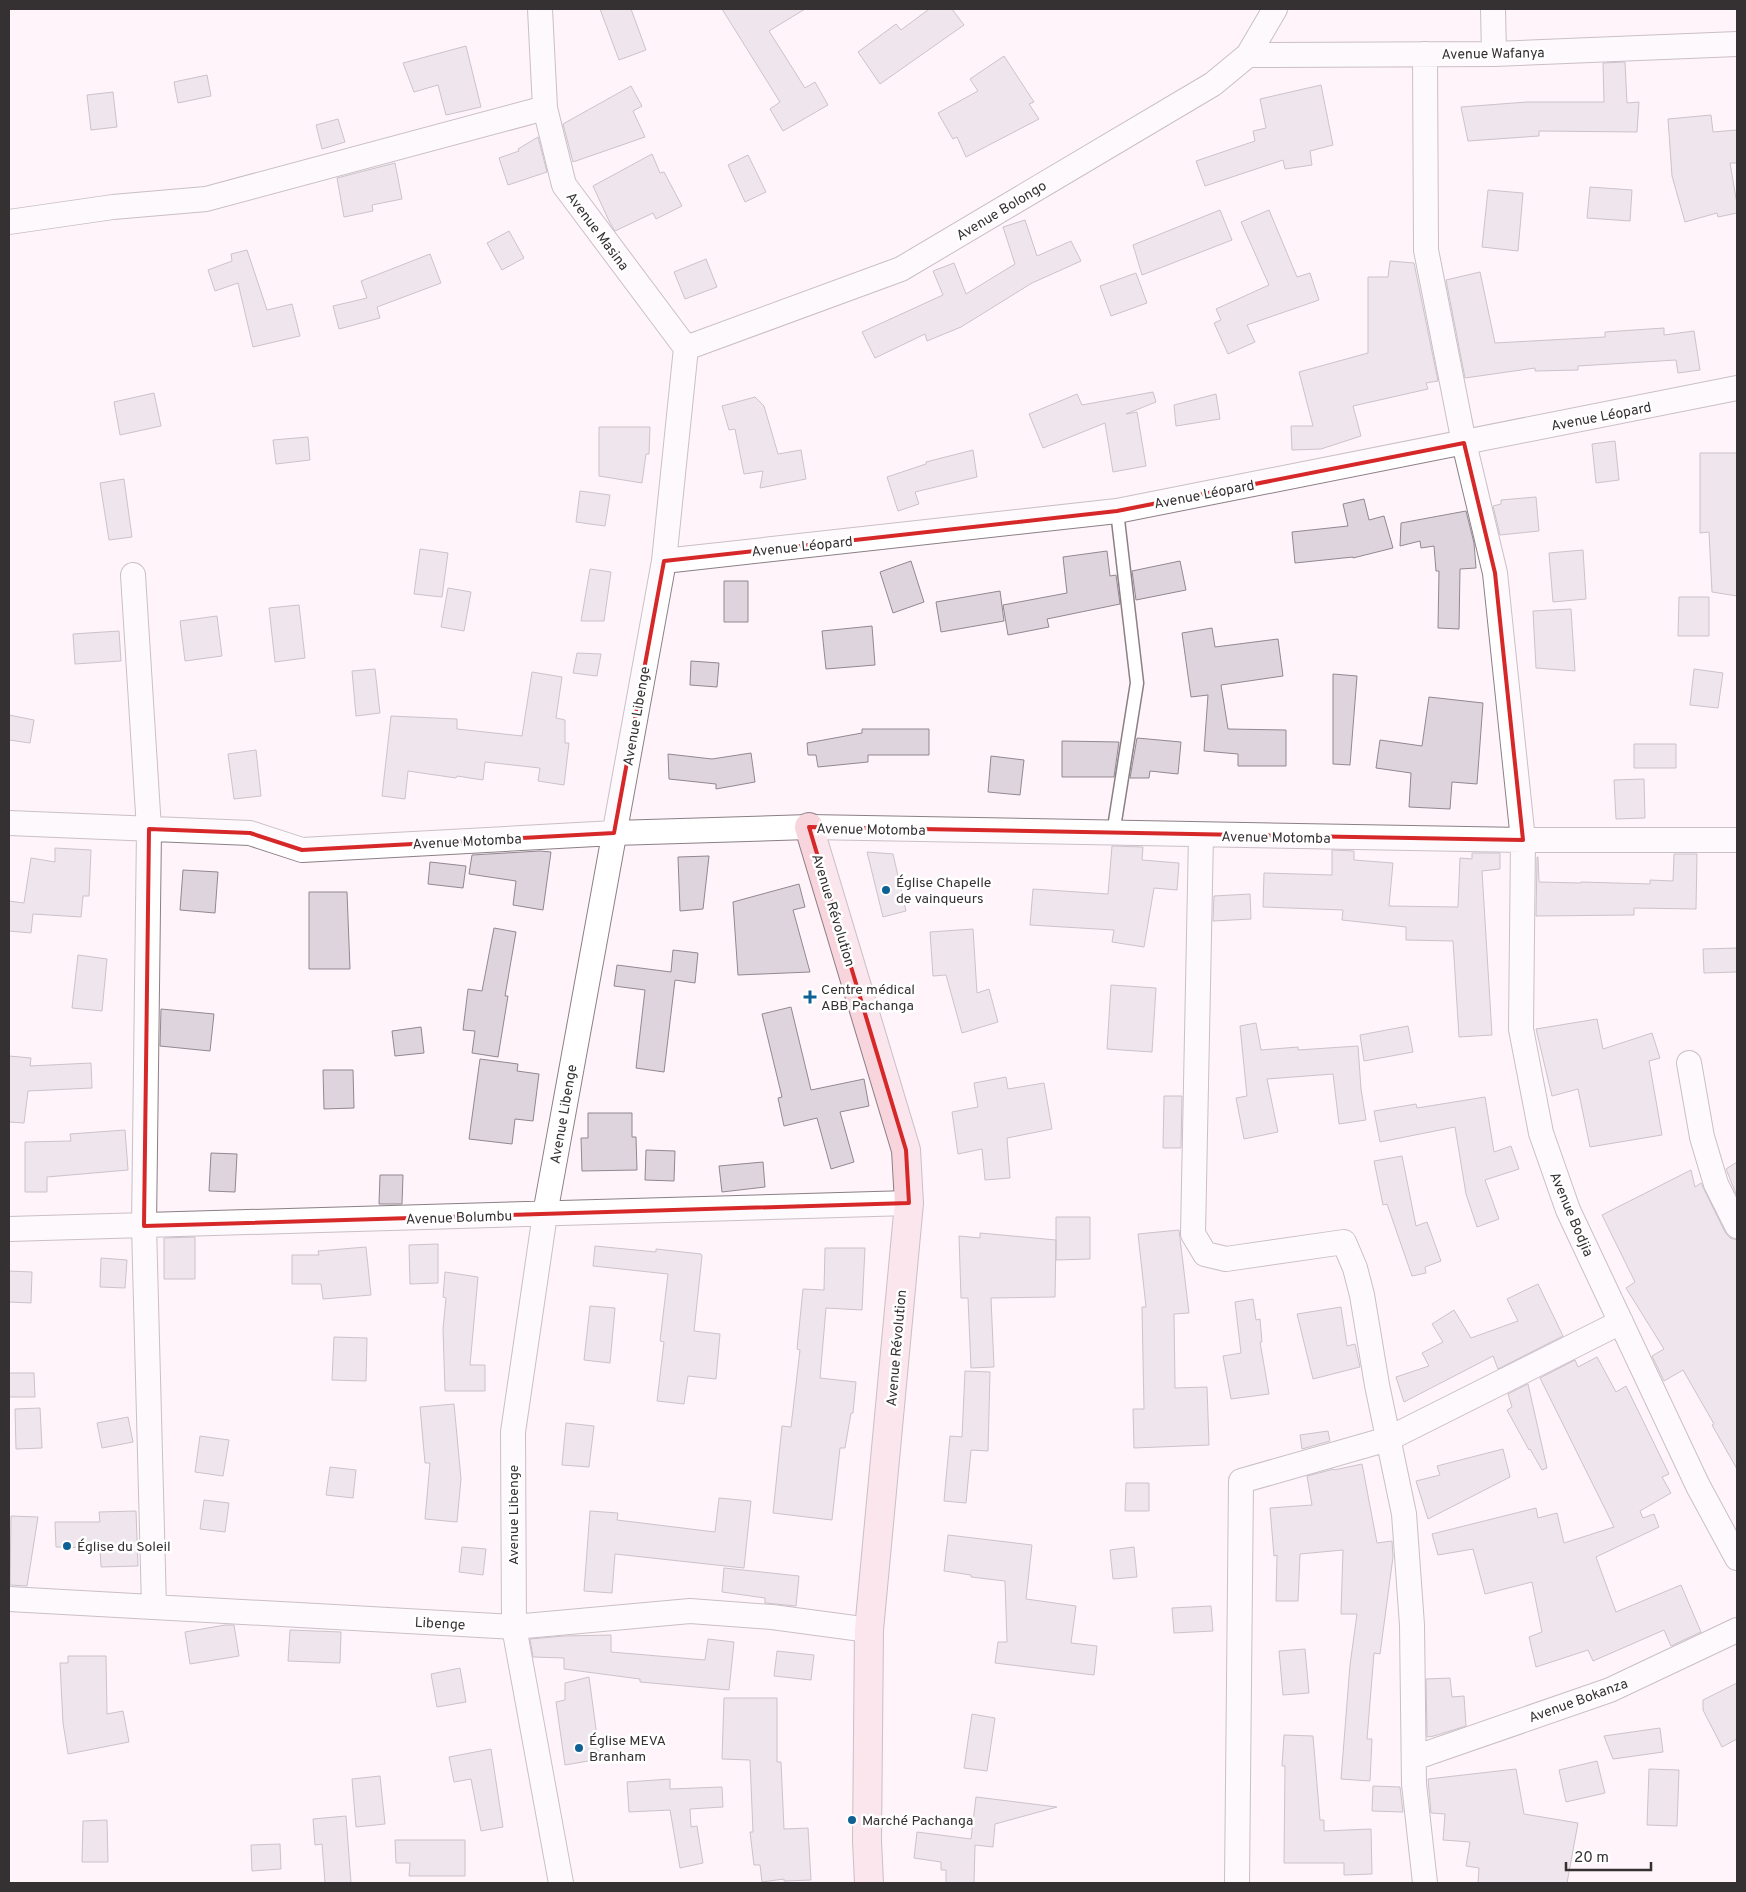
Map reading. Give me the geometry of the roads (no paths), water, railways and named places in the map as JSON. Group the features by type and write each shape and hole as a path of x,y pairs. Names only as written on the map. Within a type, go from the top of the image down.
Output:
{"street":[{"name":"Avenue Masina","path":"540,9 545,108 564,185 686,348"},
{"name":"Avenue Bolongo","path":"686,348 901,269 1213,84 1248,55 1275,9"},
{"path":"1493,9 1494,54"},
{"name":"Avenue Wafanya","path":"1248,55 1494,54 1737,44"},
{"name":"Avenue Bodjia","path":"1425,54 1426,250 1464,443 1495,573 1523,840 1521,1030 1541,1134 1568,1210 1698,1486 1737,1558"},
{"path":"9,222 113,207 206,199 545,108"},
{"name":"Avenue Libenge","path":"561,1883 514,1627 513,1432 545,1214 664,562 686,348"},
{"name":"Avenue Léopard","path":"664,562 1117,511 1737,388"},
{"path":"133,575 149,829 144,1226 154,1607"},
{"name":"Avenue Motomba","path":"9,823 250,833 302,850 614,833 809,827 1523,840 1737,840"},
{"name":"Avenue Révolution","path":"809,827 906,1150 909,1203 869,1630 867,1841 869,1883"},
{"path":"1201,835 1193,1234 1205,1254 1226,1259 1344,1242 1355,1268 1362,1295 1388,1439 1404,1514 1412,1625 1414,1784 1425,1883"},
{"path":"1689,1063 1702,1136 1716,1184 1737,1226"},
{"name":"Avenue Bolumbu","path":"9,1229 909,1203"},
{"path":"1237,1883 1241,1481 1388,1439 1621,1322"},
{"name":"Libenge","path":"9,1599 514,1627 690,1611 772,1617 869,1630"},
{"name":"Avenue Bokanza","path":"1414,1758 1610,1690 1737,1630"}],"lane":[{"path":"1113,834 1138,682 1117,511"}],"place":[{"name":"Église Chapelle de vainqueurs","path":"886,890"},
{"name":"Centre médical ABB Pachanga","path":"810,997"},
{"name":"Église du Soleil","path":"67,1546"},
{"name":"Église MEVA Branham","path":"579,1748"},
{"name":"Marché Pachanga","path":"852,1820"}]}
